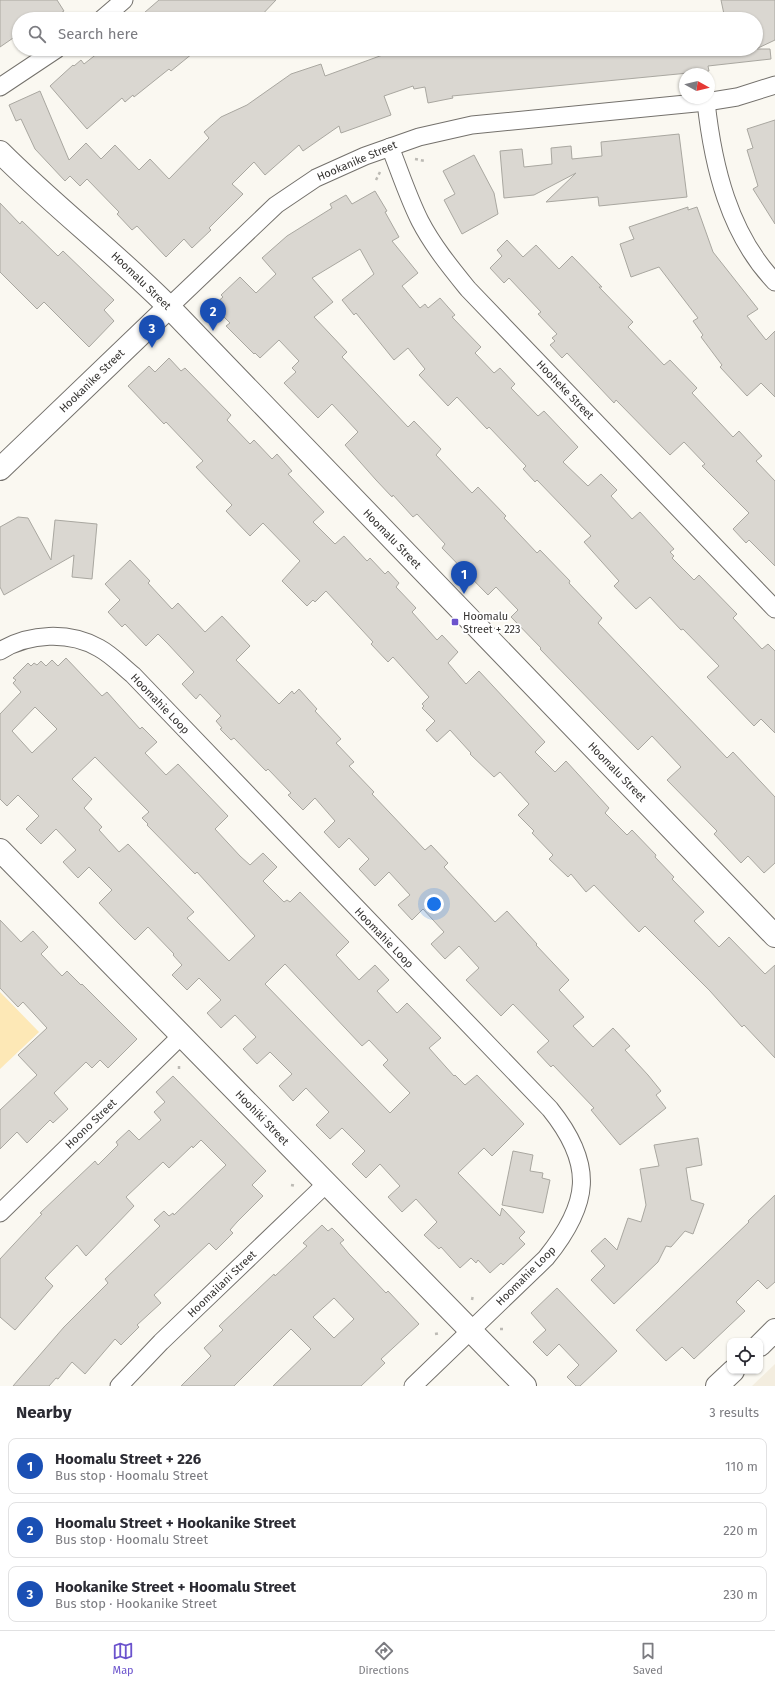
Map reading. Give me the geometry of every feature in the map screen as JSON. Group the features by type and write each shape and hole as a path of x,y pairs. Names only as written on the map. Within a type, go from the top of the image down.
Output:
{"street":[{"path":"110,12 124,0"},
{"path":"0,87 46,56"},
{"name":"Hookanike Street","path":"715,101 737,97 775,85"},
{"name":"Hookanike Street","path":"0,469 276,204 316,178 390,147 419,137 472,124 685,104"},
{"path":"706,104 713,152 719,179 735,222 756,260 775,282"},
{"name":"Hooheke Street","path":"390,147 410,199 421,222 433,243 468,289 775,609"},
{"name":"Hoomalu Street","path":"0,152 40,190 134,272 169,307 775,936"},
{"name":"Hoomahie Loop","path":"0,651 17,642 30,638 52,637 83,642 98,648 114,658 133,675 540,1098 560,1122 569,1137 581,1170 582,1184 578,1209 560,1242 546,1258 413,1386"},
{"name":"Hoohiki Street","path":"0,850 524,1386"},
{"name":"Hoono Street","path":"0,1213 182,1036"},
{"name":"Hoomailani Street","path":"119,1386 161,1342 326,1184"},
{"path":"763,1342 775,1330"},
{"path":"717,1386 730,1374"}],"path":[{"path":"415,159 425,161"},
{"path":"376,180 380,172"},
{"path":"178,1066 179,1072"},
{"path":"291,1185 296,1186"},
{"path":"472,1300 473,1295"},
{"path":"500,1329 506,1329"},
{"path":"435,1334 440,1334"}],"shaded area":[{"path":"0,992 39,1032 0,1069"},
{"path":"775,1364 775,1386 752,1386"}],"building":[{"path":"0,0 57,0 64,11 62,12 12,12 12,39 0,47"},
{"path":"159,0 276,0 265,12 145,12"},
{"path":"721,0 775,0 775,40 763,46 763,12 724,12"},
{"path":"763,49 770,49 771,59 708,66 708,68 679,68 679,74 452,96 453,98 428,103 425,87 414,89 413,86 384,96 391,115 341,133 339,126 303,151 299,145 265,175 254,162 232,184 243,194 209,228 211,230 192,248 184,239 166,257 137,226 132,230 117,214 119,212 87,179 80,186 70,176 65,181 35,149 21,119 16,121 9,105 40,91 69,160 86,143 101,159 115,145 139,170 150,159 169,179 209,138 204,132 221,117 247,105 291,74 321,64 325,76 380,56 763,56"},
{"path":"94,56 189,56 171,71 169,69 134,97 133,95 125,102 122,98 87,129 50,86 73,65 74,66 81,60 84,64"},
{"path":"775,120 775,224 753,189 758,186 747,150 753,148 747,129"},
{"path":"679,134 687,197 599,206 598,197 546,202 576,173 534,195 504,198 500,151 522,149 524,167 552,164 551,148 571,146 572,159 602,156 601,142"},
{"path":"474,155 494,193 498,214 462,234 444,200 455,194 443,171"},
{"path":"375,191 387,211 385,212 399,237 392,241 418,273 402,286 420,308 425,304 428,308 440,298 455,315 452,317 481,347 475,353 494,373 500,368 515,384 511,388 538,416 544,411 578,447 563,462 588,486 601,474 617,490 611,496 632,519 640,512 674,549 670,552 674,556 672,558 694,580 699,575 737,614 733,618 762,649 768,644 775,651 775,733 761,719 754,726 707,677 719,666 683,629 681,630 650,597 636,609 614,586 619,581 584,542 591,536 537,480 535,482 523,469 526,466 489,427 487,429 457,397 448,406 419,375 425,369 408,348 394,360 356,313 354,315 342,300 374,274 360,249 312,278 333,302 314,317 347,352 342,357 408,427 414,421 441,449 436,455 472,493 478,487 506,516 504,518 537,553 540,550 570,581 569,583 602,618 598,623 727,758 733,752 775,797 775,863 764,873 748,856 741,863 714,834 717,831 667,780 681,767 652,736 638,750 511,617 518,610 496,587 488,595 442,548 445,544 417,514 413,517 393,495 392,497 376,480 345,445 358,432 332,404 318,418 284,383 296,372 292,368 299,361 279,340 260,358 226,326 230,323 213,306 223,297 221,295 240,277 256,293 276,274 262,258 287,236 332,208 330,204 346,195 352,204"},
{"path":"0,203 20,224 22,221 58,256 63,251 114,300 104,310 114,321 89,347 44,302 37,309 0,272"},
{"path":"688,207 688,210 697,207 713,252 758,309 747,316 766,340 775,331 775,397 761,383 747,396 720,367 722,365 701,337 703,335 693,321 698,318 659,267 631,277 620,244 634,239 629,227"},
{"path":"507,240 523,257 536,245 559,269 572,256 602,287 599,287 633,322 628,327 664,365 670,360 697,388 692,393 733,437 739,431 762,456 756,461 775,481 775,566 749,540 746,543 733,529 749,513 702,466 705,464 684,442 670,455 616,400 614,403 567,353 562,358 550,345 555,341 552,338 557,334 538,314 541,312 509,278 504,283 490,268 502,256 497,250"},
{"path":"169,358 181,371 185,368 231,415 227,420 250,444 254,440 272,459 277,454 292,471 288,474 324,512 313,522 335,544 344,536 367,561 370,558 385,574 388,571 399,583 396,587 416,608 412,612 437,640 442,635 458,652 448,663 466,684 479,671 545,742 535,752 555,772 566,761 609,808 605,813 627,835 632,830 656,855 655,857 674,877 672,879 704,912 694,921 719,947 729,937 765,974 775,965 775,1058 744,1025 742,1027 710,991 645,926 639,932 594,885 586,892 571,874 568,877 549,859 553,855 532,833 534,831 518,815 529,804 500,772 494,777 470,754 471,753 450,730 437,742 426,730 435,721 422,708 424,706 422,704 429,697 393,657 388,662 371,644 373,642 326,591 315,602 313,600 307,606 282,581 300,561 263,523 250,536 226,511 232,505 196,467 203,461 166,422 164,424 128,386 149,366 155,372"},
{"path":"18,517 28,518 51,560 55,520 97,524 92,579 72,577 74,555 4,595 0,587 0,527"},
{"path":"130,560 150,581 148,583 172,609 178,603 205,632 222,616 250,646 236,660 279,704 292,691 294,694 299,689 317,709 315,711 341,739 336,743 354,762 349,766 374,792 372,794 425,850 431,845 448,863 444,867 495,922 507,911 569,980 559,990 584,1017 573,1026 593,1047 613,1028 630,1046 625,1050 661,1091 656,1095 666,1108 620,1145 591,1110 594,1108 553,1065 551,1067 537,1052 549,1041 513,1004 501,1016 466,980 479,968 459,946 445,959 431,944 444,932 423,909 412,920 398,905 410,895 389,872 375,886 359,869 369,859 349,838 339,848 324,832 335,821 315,798 303,810 288,795 291,793 268,769 266,771 234,738 231,740 220,729 222,728 216,721 221,716 200,694 196,699 182,684 194,672 168,644 158,634 146,646 125,624 122,627 108,612 120,600 105,584"},
{"path":"66,658 102,696 107,692 140,729 142,727 157,742 145,753 166,775 178,764 228,816 215,829 240,856 250,865 263,853 277,867 263,881 284,902 287,900 290,902 300,892 349,942 336,955 359,980 375,965 389,980 377,991 397,1013 407,1003 441,1038 429,1048 454,1076 455,1075 465,1085 477,1075 524,1124 492,1156 484,1148 458,1173 500,1216 502,1208 525,1232 519,1238 525,1244 503,1265 501,1263 490,1273 478,1260 476,1263 471,1258 460,1268 441,1247 439,1249 424,1235 437,1222 416,1199 402,1212 388,1197 400,1186 380,1164 366,1178 352,1164 365,1151 342,1128 330,1139 316,1125 329,1112 306,1088 293,1101 279,1086 292,1074 270,1052 257,1064 243,1049 256,1037 235,1015 221,1028 207,1013 221,1000 199,978 187,990 172,975 182,965 173,955 174,954 148,927 135,940 99,903 112,890 89,867 78,878 63,862 76,850 56,829 41,844 26,829 39,816 18,795 7,806 0,799 0,714 21,692 13,683 16,680 13,678 28,663 31,666 34,663 37,665 41,661 46,666 52,660 58,666","holes":["35,707 57,729 32,753 12,731","95,757 149,812 142,818 148,824 147,825 195,874 197,872 255,936 229,961 187,918 194,912 128,844 119,852 99,830 102,827 84,808 92,799 72,779","285,964 362,1046 369,1040 388,1060 383,1065 410,1093 390,1113 265,984"]},
{"path":"0,920 21,942 33,931 48,947 41,954 62,976 67,971 137,1039 108,1068 100,1060 92,1068 86,1062 54,1093 68,1109 53,1123 50,1120 27,1143 17,1132 0,1149 0,1110 37,1075 18,1055 47,1028 23,1002 18,1007 0,988"},
{"path":"173,1076 266,1171 252,1185 263,1196 230,1230 233,1233 216,1250 209,1243 154,1295 161,1303 137,1325 139,1327 121,1345 115,1339 85,1374 72,1362 58,1379 56,1378 49,1386 13,1386 64,1327 108,1283 105,1279 160,1226 154,1220 164,1211 169,1216 173,1213 174,1215 226,1165 201,1140 193,1148 192,1146 169,1168 163,1162 126,1197 134,1206 86,1256 77,1245 45,1278 53,1286 15,1330 0,1317 0,1259 42,1214 40,1213 95,1161 98,1165 118,1145 116,1142 129,1130 139,1140 161,1120 154,1112 165,1102 156,1092"},
{"path":"698,1138 702,1165 686,1168 691,1200 704,1204 693,1234 685,1231 671,1247 666,1246 658,1262 614,1304 591,1280 605,1266 591,1251 605,1238 617,1250 628,1218 641,1222 646,1205 640,1169 659,1166 654,1145"},
{"path":"513,1151 533,1155 530,1171 543,1173 542,1178 550,1180 543,1213 502,1205"},
{"path":"775,1195 775,1282 767,1289 758,1280 736,1302 745,1311 694,1359 682,1347 666,1361 636,1330 749,1222 748,1221"},
{"path":"322,1225 328,1231 332,1228 344,1240 340,1243 349,1254 386,1293 388,1291 419,1324 381,1359 385,1363 361,1386 273,1386 311,1349 291,1329 234,1386 181,1386 211,1356 204,1348 223,1330 219,1326 274,1274 275,1276 307,1246 303,1243","holes":["334,1298 354,1319 334,1338 313,1317"]},
{"path":"557,1288 617,1351 580,1386 576,1386 567,1377 579,1365 559,1344 547,1356 533,1342 546,1330 531,1313"}],"place":[{"name":"Hoomalu Street + Hookanike Street","path":"213,331"},
{"name":"Hookanike Street + Hoomalu Street","path":"152,348"},
{"name":"Hoomalu Street + 226","path":"464,594"},
{"name":"Hoomalu Street + 223","path":"455,622"}]}
